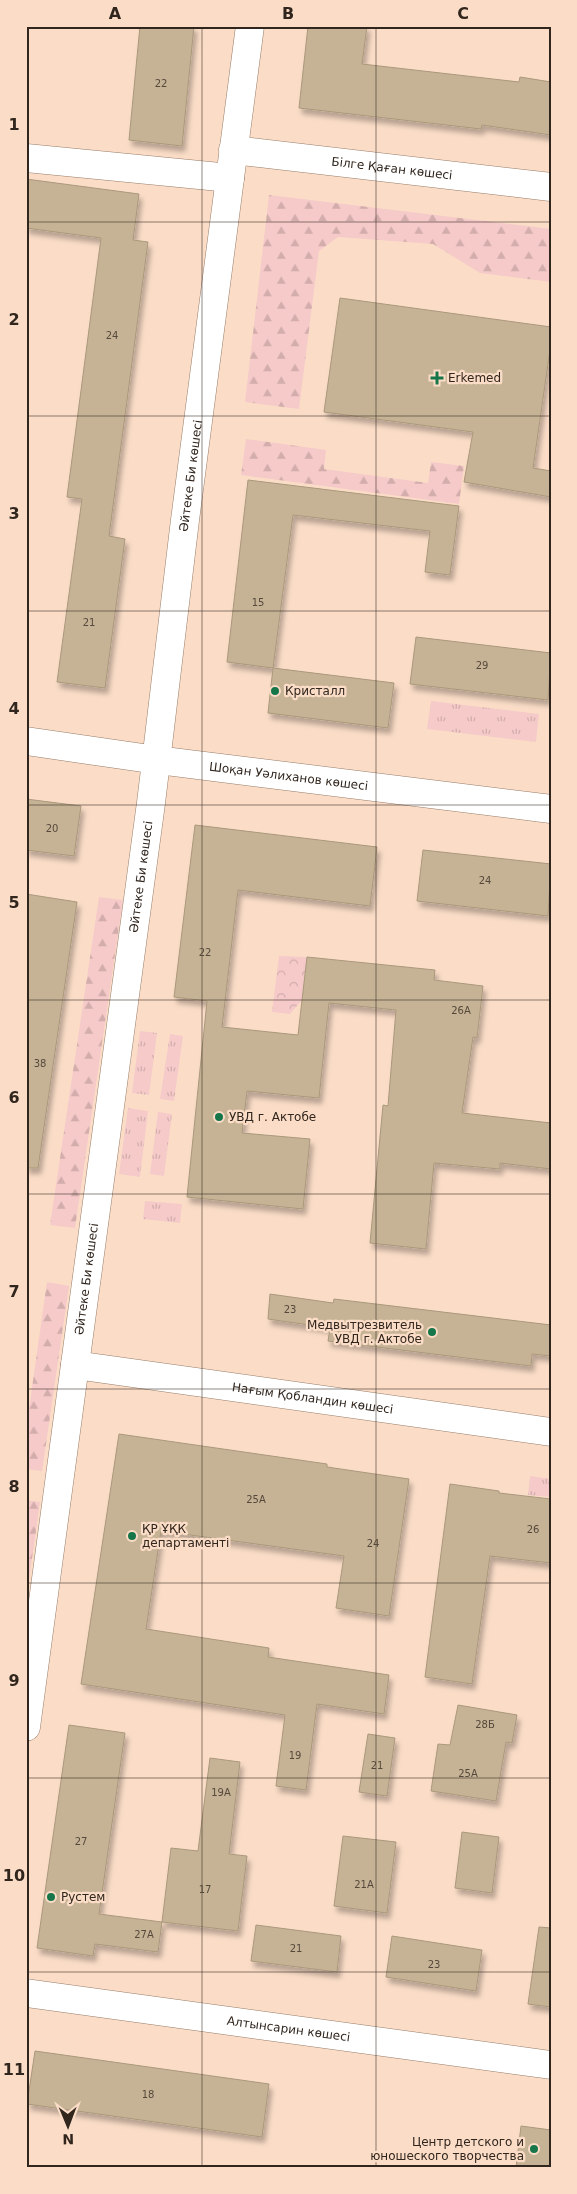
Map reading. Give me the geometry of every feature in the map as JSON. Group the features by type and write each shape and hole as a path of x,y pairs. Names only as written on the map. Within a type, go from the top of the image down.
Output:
{"street":[{"name":"Әйтеке Би көшесі","path":"26,1727 157,760 185,520 250,26"},
{"name":"Білге Қаған көшесі","path":"233,150 551,187"},
{"path":"26,158 230,178"},
{"name":"Шоқан Уәлиханов көшесі","path":"26,741 157,760 551,809"},
{"name":"Нағым Қобландин көшесі","path":"75,1364 551,1432"},
{"name":"Алтынсарин көшесі","path":"26,1993 551,2065"}],"green space":[{"path":"269,195 551,229 551,282 480,273 433,244 338,237 319,251 299,409 245,402"},
{"path":"246,439 326,450 324,469 428,483 431,462 464,466 459,504 241,475"},
{"path":"431,701 539,714 536,742 427,729"},
{"path":"99,897 123,900 75,1228 50,1225"},
{"path":"279,956 307,957 302,1000 290,1014 272,1012"},
{"path":"140,1031 157,1033 149,1095 132,1093"},
{"path":"170,1034 183,1036 174,1101 160,1099"},
{"path":"128,1108 148,1111 140,1177 119,1174"},
{"path":"158,1112 172,1114 164,1176 150,1174"},
{"path":"145,1201 182,1204 180,1223 143,1219"},
{"path":"47,1282 69,1286 42,1471 26,1469 26,1430"},
{"path":"530,1476 551,1479 551,1497 528,1495"},
{"path":"26,1500 40,1502 26,1601"}],"building":[{"path":"140,26 194,26 182,146 129,140"},
{"path":"308,26 367,26 362,64 519,82 520,77 551,82 551,135 482,125 481,129 299,108"},
{"path":"26,179 139,194 133,240 148,242 109,536 125,539 105,688 57,682 82,499 67,497 101,238 26,228"},
{"name":"Erkemed","path":"340,298 551,327 551,343 533,468 551,471 551,497 464,482 473,432 324,412"},
{"path":"248,480 459,506 450,575 425,572 430,531 293,515 273,668 227,662"},
{"path":"416,637 551,653 548,700 410,684"},
{"path":"273,668 394,683 388,728 268,713"},
{"path":"26,799 81,806 74,856 26,850"},
{"path":"195,825 377,847 370,906 238,890 222,1027 298,1035 307,957 435,970 434,980 483,986 477,1038 473,1037 462,1113 551,1123 551,1169 500,1163 500,1169 434,1163 426,1249 370,1243 383,1105 388,1106 396,1010 329,1003 319,1098 247,1091 242,1133 310,1139 303,1209 187,1197 207,1001 174,997"},
{"path":"423,850 551,864 548,916 417,901"},
{"path":"26,894 77,902 38,1168 26,1168"},
{"name":"Медвытрезвитель УВД г. Актобе","path":"270,1294 333,1303 334,1299 551,1325 551,1356 532,1354 531,1366 328,1341 330,1328 268,1319"},
{"path":"119,1434 327,1464 327,1467 409,1479 389,1616 336,1608 344,1556 161,1531 146,1629 269,1648 268,1657 389,1675 384,1714 317,1704 306,1790 276,1786 285,1715 81,1684"},
{"path":"450,1484 499,1491 499,1493 551,1499 551,1563 490,1556 472,1684 425,1677"},
{"path":"458,1705 517,1715 512,1743 506,1742 496,1801 431,1791 438,1744 450,1745"},
{"path":"69,1725 125,1733 99,1914 162,1922 158,1952 95,1944 93,1956 37,1948"},
{"path":"368,1734 395,1738 387,1796 359,1792"},
{"path":"210,1758 240,1762 229,1854 247,1856 238,1931 162,1922 171,1848 198,1851"},
{"path":"462,1832 499,1837 492,1893 455,1888"},
{"path":"343,1836 396,1842 387,1913 334,1906"},
{"path":"256,1925 341,1936 337,1972 251,1961"},
{"path":"539,1927 551,1928 551,2007 528,2004"},
{"path":"392,1936 482,1950 476,1991 386,1977"},
{"path":"35,2051 269,2084 262,2137 27,2104"},
{"name":"Центр детского и юношеского творчества","path":"521,2126 551,2130 551,2168 516,2168"}],"place":[{"name":"Erkemed","path":"437,378"},
{"name":"Кристалл","path":"275,691"},
{"name":"УВД г. Актобе","path":"219,1117"},
{"name":"Медвытрезвитель УВД г. Актобе","path":"432,1332"},
{"name":"ҚР ҰҚК департаменті","path":"132,1536"},
{"name":"Рустем","path":"51,1897"},
{"name":"Центр детского и юношеского творчества","path":"534,2149"}]}
